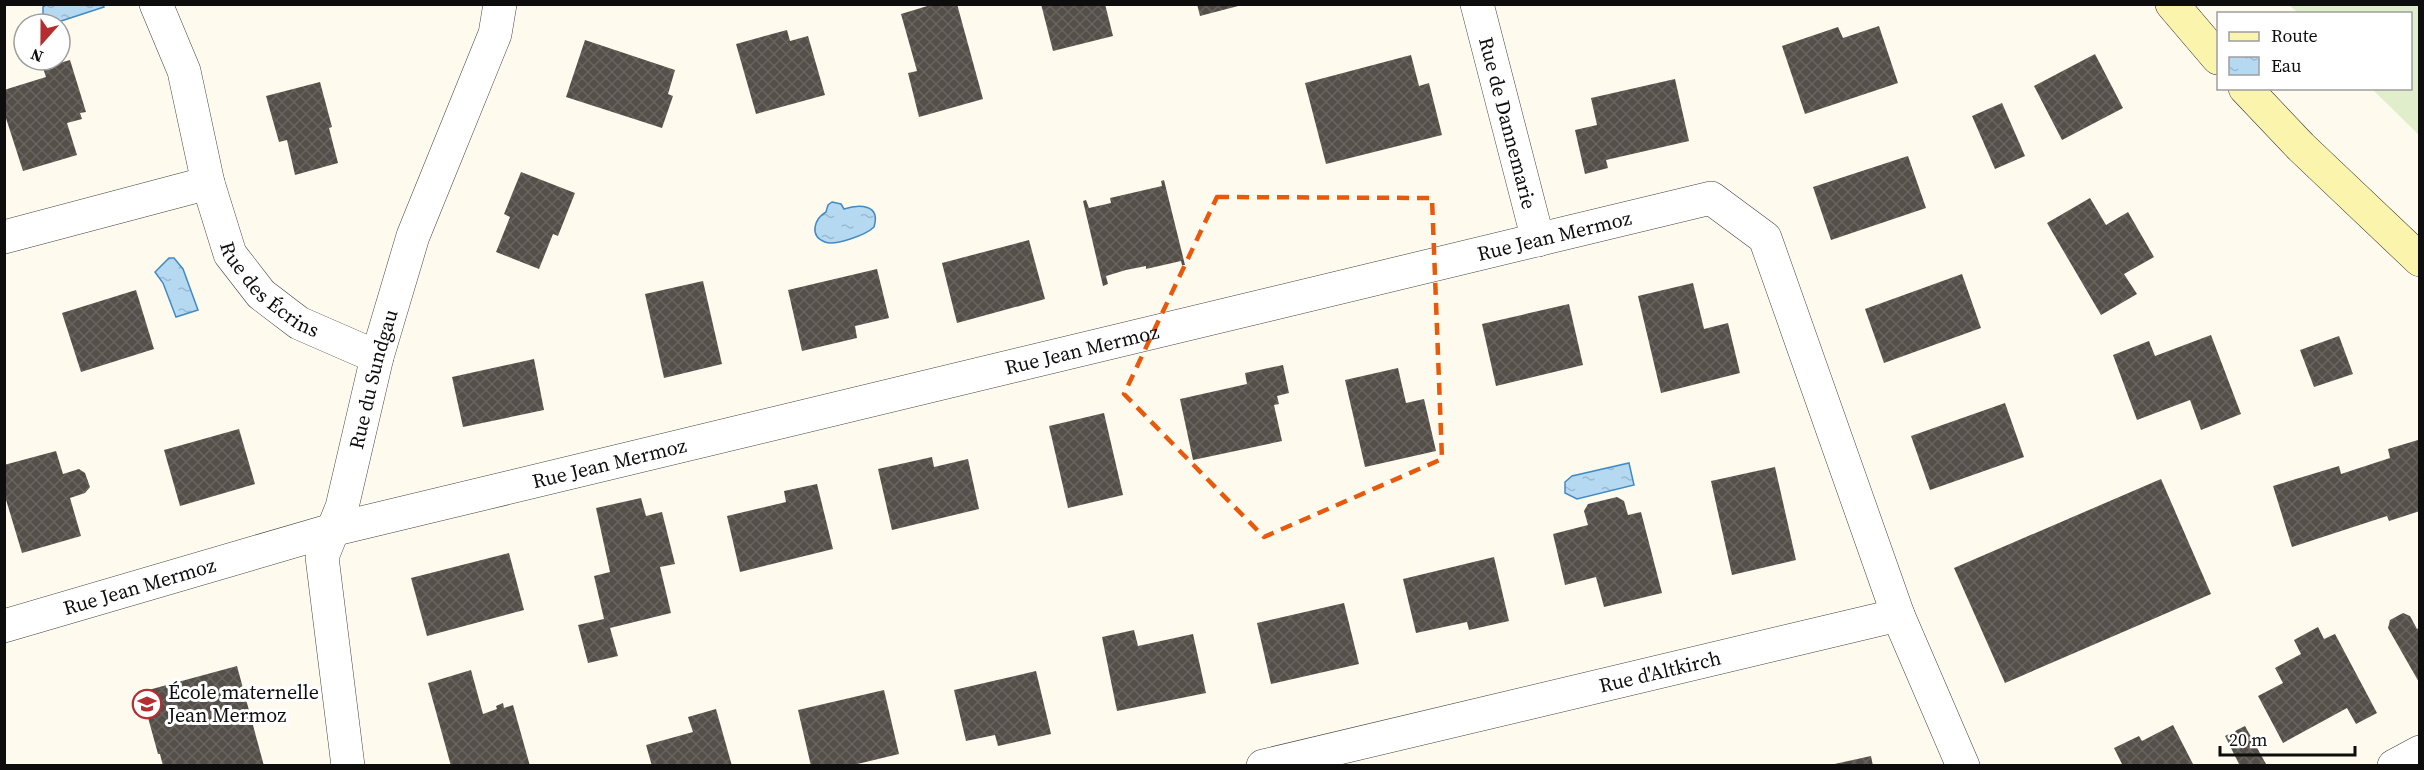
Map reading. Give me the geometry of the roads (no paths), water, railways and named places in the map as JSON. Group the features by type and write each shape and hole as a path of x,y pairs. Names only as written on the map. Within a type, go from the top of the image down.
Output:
{"main road":[{"path":"2172,4 2217,57"},
{"path":"2247,90 2301,147 2420,260"}],"street":[{"name":"Rue des Écrins","path":"156,4 184,71 208,183 230,254 261,294 298,323 377,357"},
{"name":"Rue du Sundgau","path":"348,765 321,557 343,502 377,357 412,236 495,34 501,4"},
{"name":"Rue de Dannemarie","path":"1477,4 1538,240"},
{"path":"4,237 208,183"},
{"name":"Rue Jean Mermoz","path":"4,626 333,530 1711,198 1765,238 1898,615"},
{"path":"1898,615 1963,765"},
{"name":"Rue d'Altkirch","path":"1263,765 1898,615"},
{"path":"2394,765 2420,752"}],"water":[{"path":"103,4 104,7 72,17 72,12 43,12 43,7 46,5"},
{"path":"832,202 841,204 844,209 862,206 872,210 875,219 874,227 850,239 825,242 817,236 815,227"},
{"path":"169,258 174,258 183,269 198,310 176,317 163,283 155,272"},
{"path":"1629,463 1634,485 1577,499 1565,493 1565,482 1572,476"}],"place":[{"name":"École maternelle Jean Mermoz","path":"147,704"}]}
